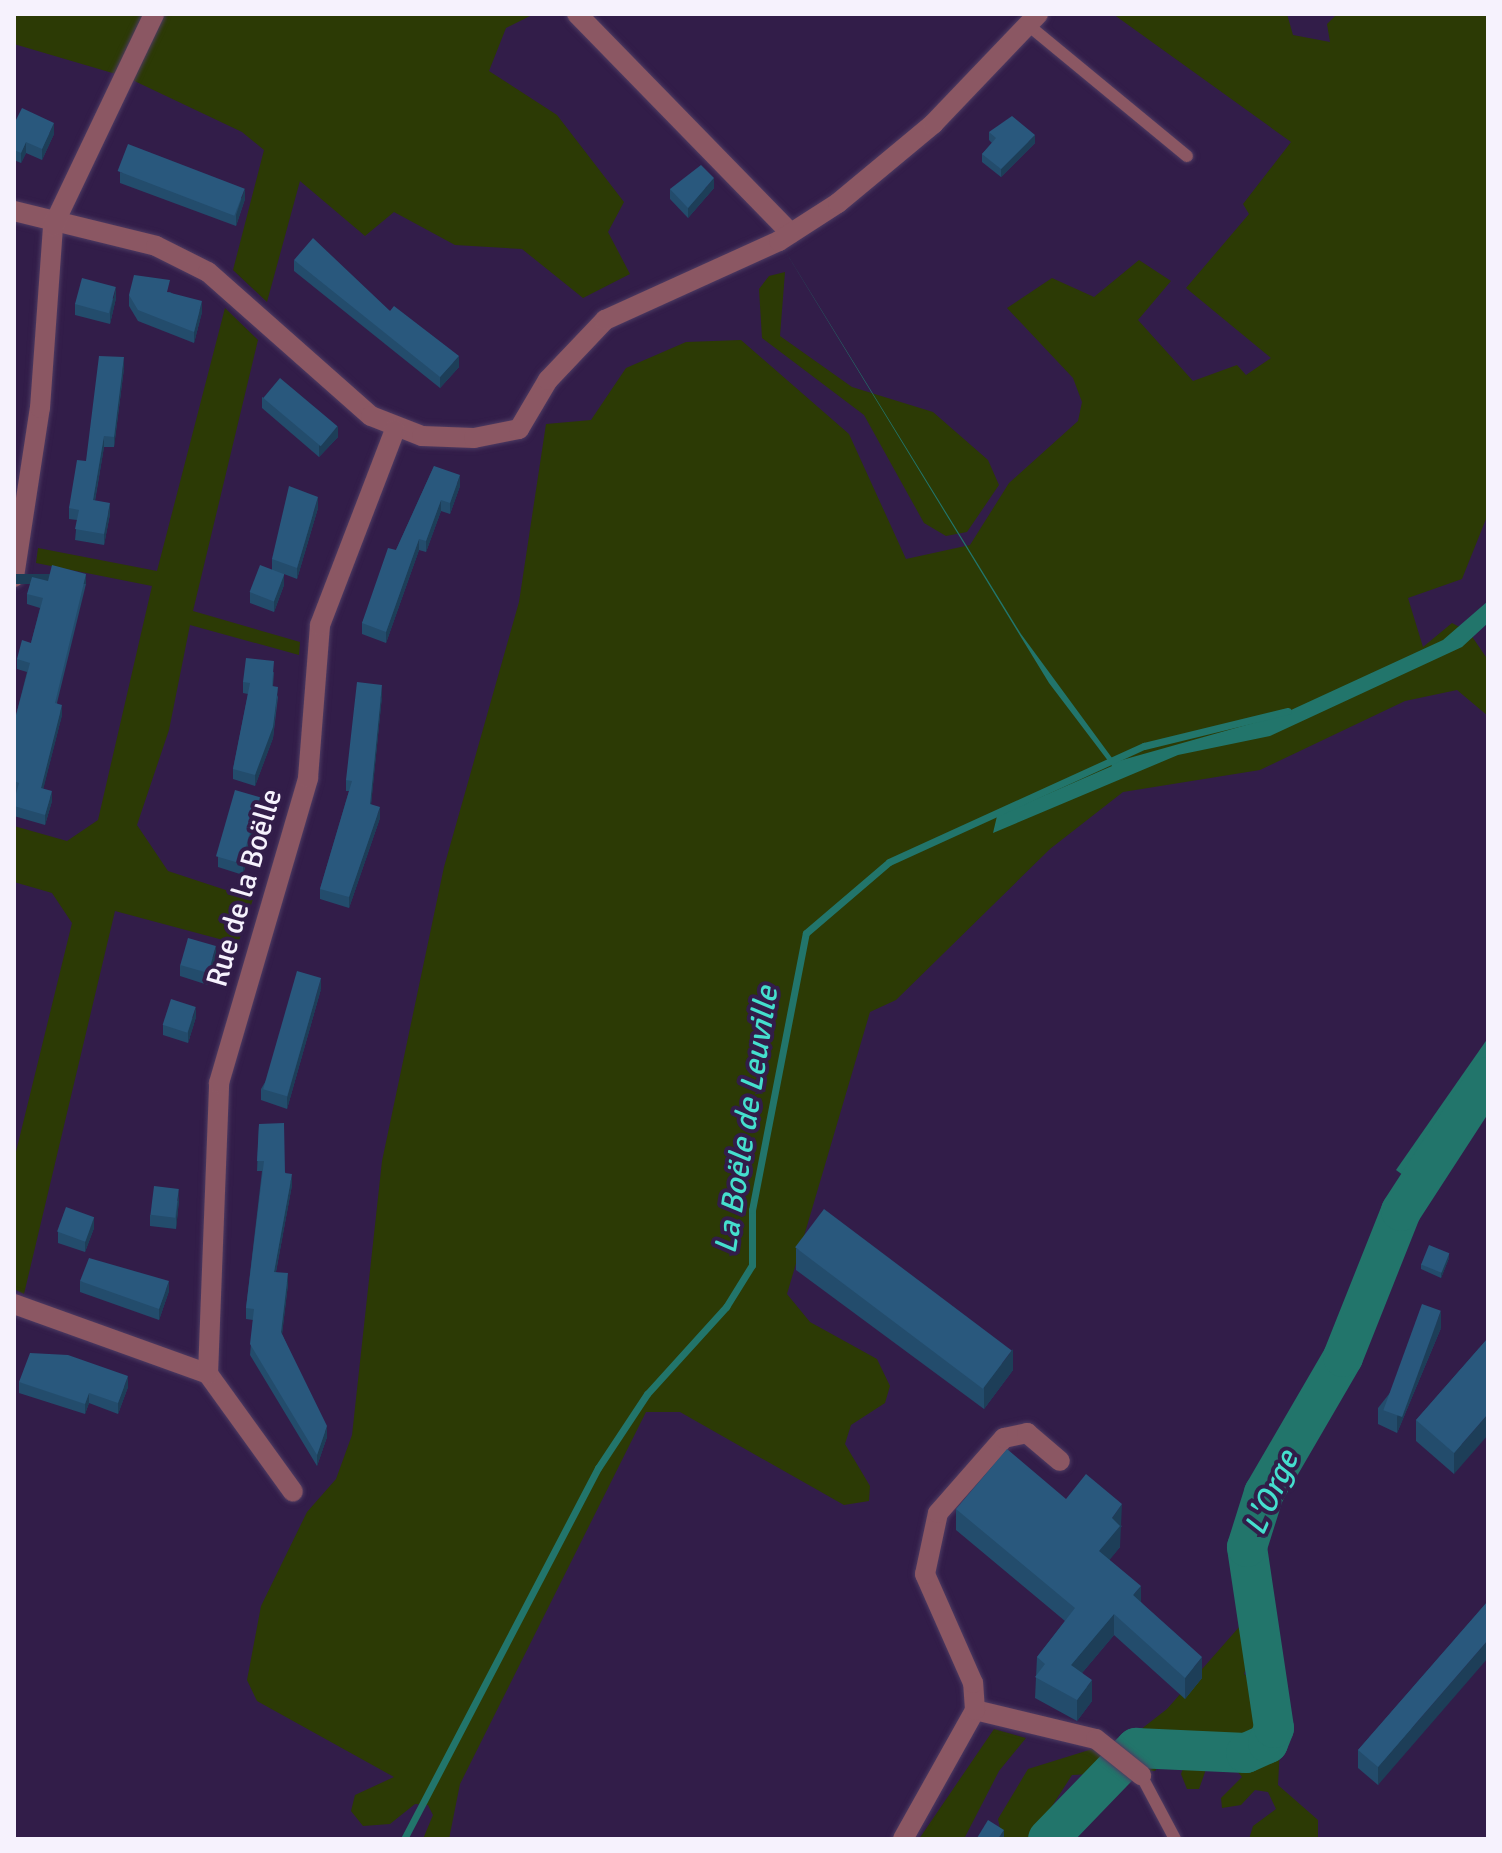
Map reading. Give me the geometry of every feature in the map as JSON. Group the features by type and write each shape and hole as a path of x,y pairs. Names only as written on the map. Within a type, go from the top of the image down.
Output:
{"street":[{"path":"14,577 40,408 53,226 154,14"},
{"path":"577,14 791,233"},
{"path":"14,211 53,226 156,246 208,272 362,411 395,430 474,438 519,429 548,380 605,320 791,233 933,124 1033,20"},
{"name":"Rue de la Boëlle","path":"208,1374 219,1083 308,778 320,625 395,430"},
{"path":"14,1304 208,1374 293,1492"},
{"path":"903,1839 975,1710 973,1683 925,1574 938,1513 1004,1438 1027,1433 1060,1461"},
{"path":"975,1710 1114,1747 1141,1775"}],"lane":[{"path":"1033,20 1187,156"},
{"path":"1141,1775 1175,1839"}],"shaded area":[{"path":"14,14 534,14 506,28 489,71 557,115 624,202 608,232 630,274 583,298 522,249 455,245 394,212 365,236 300,181 267,302 233,270 264,150 242,132 126,77 14,44"},
{"path":"1113,14 1287,14 1293,35 1330,42 1327,24 1337,14 1488,14 1488,514 1462,579 1408,598 1423,647 1452,623 1469,632 1488,660 1488,716 1457,690 1405,701 1260,770 1123,792 1050,849 896,1000 870,1012 787,1294 810,1322 877,1359 890,1386 885,1403 851,1425 845,1444 870,1486 869,1501 844,1505 680,1412 646,1412 460,1784 449,1839 423,1839 433,1815 428,1805 415,1804 390,1824 363,1826 351,1811 355,1795 394,1777 257,1701 247,1680 261,1606 307,1512 336,1479 352,1435 382,1161 444,867 519,602 546,424 591,420 626,368 686,342 741,340 849,434 906,559 970,545 1009,483 1078,421 1082,402 1073,378 1007,308 1052,278 1094,297 1139,260 1171,281 1138,320 1193,381 1237,365 1246,375 1271,358 1186,288 1249,214 1243,204 1291,142"},
{"path":"782,246 1021,634 1115,762 1278,716 1443,640 1488,601 1488,623 1462,647 1270,736 1178,755 993,833 997,816 1112,766 1049,683"},
{"path":"785,272 780,336 852,387 933,412 988,460 999,485 967,532 946,536 924,523 864,415 762,338 759,289 769,276"},
{"path":"225,308 258,340 193,611 300,642 299,655 190,625 169,730 137,825 168,871 253,899 238,944 115,911 24,1294 14,1289 14,1160 72,923 52,893 14,882 14,826 67,841 98,820 152,586 36,563 38,548 157,571"},
{"path":"1488,1038 1488,1105 1418,1186 1396,1170"},
{"path":"1252,1625 1257,1634 1244,1674 1256,1682 1262,1722 1280,1747 1278,1785 1318,1820 1318,1839 1249,1839 1253,1826 1276,1809 1268,1792 1255,1790 1241,1805 1222,1808 1221,1798 1242,1777 1228,1760 1209,1761 1199,1789 1187,1789 1181,1774 1194,1739 1185,1733 1155,1771 1072,1775 1031,1839 1002,1838 998,1819 1028,1769 1131,1737 1167,1709 1240,1626"},
{"path":"994,1729 1026,1738 999,1771 964,1839 919,1839"}],"building":[{"path":"22,108 54,123 42,149 26,142 21,153 14,150 14,124"},
{"path":"1012,116 1035,135 1001,169 982,154 996,138 989,132"},
{"path":"128,144 245,189 234,216 118,171"},
{"path":"701,165 714,178 688,208 670,189"},
{"path":"313,238 390,311 394,306 459,356 440,377 294,260"},
{"path":"134,275 170,280 167,292 202,301 194,332 138,310 129,295"},
{"path":"82,278 116,287 109,313 75,304"},
{"path":"99,356 124,357 114,437 104,436 93,500 110,503 104,534 75,529 79,510 69,508 77,460 86,461"},
{"path":"280,378 337,426 321,446 263,398"},
{"path":"434,466 460,475 450,503 441,500 426,541 419,539 386,632 362,623 388,548 396,550"},
{"path":"289,486 318,497 297,568 272,559"},
{"path":"52,565 86,574 55,703 62,705 41,788 52,791 45,815 14,806 19,783 14,781 14,723 30,663 17,659 22,640 31,643 43,598 27,594 32,577 48,581"},
{"path":"260,565 284,574 274,601 250,592"},
{"path":"246,658 274,661 272,686 278,687 273,727 255,775 233,769 250,683 243,682"},
{"path":"357,682 382,685 370,804 380,807 349,897 320,889 352,781 346,780"},
{"path":"235,790 260,797 241,863 216,856"},
{"path":"188,938 216,946 208,973 180,965"},
{"path":"297,971 321,978 287,1096 263,1089"},
{"path":"171,999 196,1007 187,1033 163,1025"},
{"path":"284,1123 285,1173 292,1174 274,1272 288,1273 281,1332 327,1426 317,1455 250,1344 254,1309 246,1308 264,1161 257,1161 259,1124"},
{"path":"154,1186 179,1189 175,1218 150,1215"},
{"path":"66,1207 94,1217 85,1242 57,1231"},
{"path":"824,1209 1012,1350 983,1389 795,1247"},
{"path":"1429,1245 1449,1253 1442,1273 1421,1264"},
{"path":"89,1258 169,1281 159,1309 80,1281"},
{"path":"1422,1304 1441,1311 1402,1417 1383,1410"},
{"path":"1488,1338 1488,1414 1454,1453 1416,1420"},
{"path":"30,1353 68,1355 128,1376 118,1403 89,1393 85,1404 19,1382"},
{"path":"1007,1449 1066,1499 1086,1474 1122,1504 1112,1518 1120,1526 1099,1551 1141,1586 1133,1595 1202,1657 1185,1678 1114,1614 1071,1665 1092,1680 1077,1700 1035,1677 1045,1664 1037,1657 1075,1608 956,1509"},
{"path":"1488,1601 1488,1640 1378,1767 1358,1750"},
{"path":"988,1820 1004,1830 998,1839 977,1838"}],"waterway":[{"name":"La Boële de Leuville","path":"404,1839 598,1468 647,1394 726,1307 752,1265 752,1210 806,933 889,862 1144,746 1288,711"},
{"name":"L'Orge","path":"1048,1839 1136,1748 1246,1753 1268,1743 1274,1728 1247,1547 1264,1493 1343,1357 1401,1211 1488,1077"}]}
